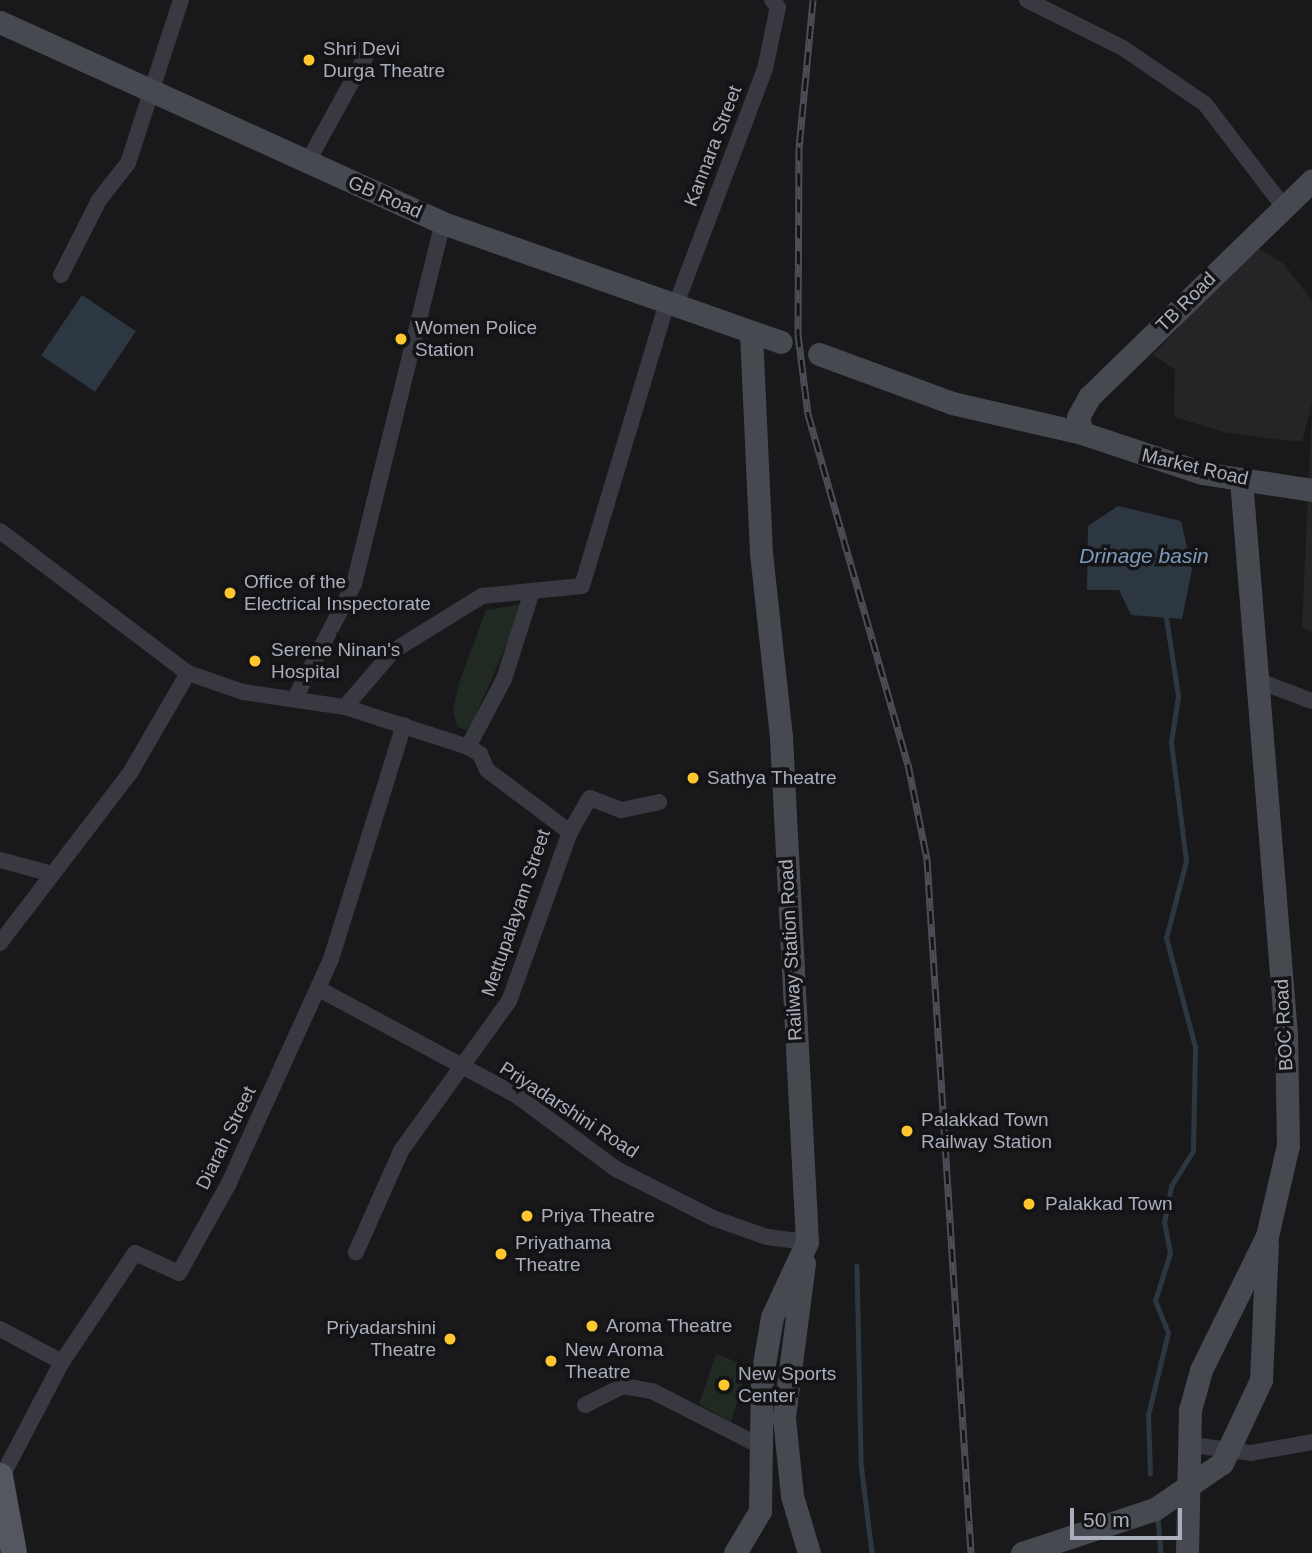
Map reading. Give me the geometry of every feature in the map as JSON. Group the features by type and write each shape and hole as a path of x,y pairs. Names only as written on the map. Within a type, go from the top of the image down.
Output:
{"main road":[{"path":"0,1477 14,1553"}],"street":[{"path":"61,275 99,200 128,163 181,0"},
{"name":"Kannara Street","path":"671,305 765,69 778,7 772,0"},
{"path":"1029,0 1123,48 1205,104 1283,206"},
{"name":"GB Road","path":"0,22 150,94 443,223 751,334 781,342"},
{"path":"307,163 365,58"},
{"name":"TB Road","path":"1082,433 1078,417 1089,397 1312,180"},
{"path":"296,696 354,584 443,223"},
{"path":"345,707 393,651 440,619 482,596 582,586 671,305"},
{"name":"Railway Station Road","path":"735,1553 760,1511 760,1446 772,1317 807,1242 781,737 761,554 751,334"},
{"name":"Market Road","path":"819,354 952,402 1082,433 1112,447 1241,479 1312,490"},
{"name":"BOC Road","path":"1187,1553 1193,1445 1190,1410 1201,1370 1267,1237 1288,1144 1259,681 1241,479"},
{"path":"0,531 188,673 243,692 296,696 345,707 468,747 509,668 532,591"},
{"path":"0,943 130,773 188,673"},
{"path":"1259,681 1312,701"},
{"name":"Diarah Street","path":"0,1477 62,1362 135,1253 179,1273 229,1183 318,989 404,724"},
{"name":"Mettupalayam Street","path":"356,1252 401,1151 465,1069 509,1002 570,832 486,770 480,754 468,747"},
{"path":"570,832 590,797 622,810 659,802"},
{"path":"0,860 52,874"},
{"name":"Priyadarshini Road","path":"318,989 516,1096 603,1161 713,1218 767,1237 807,1242"},
{"path":"1022,1553 1155,1509 1191,1489 1222,1463 1249,1414 1261,1380 1267,1237"},
{"path":"807,1242 784,1418 786,1454 810,1553"},
{"path":"0,1329 62,1362"},
{"path":"585,1405 623,1386 652,1391 760,1446"},
{"path":"1193,1445 1251,1453 1312,1442"},
{"path":"10,1525 24,1553"}],"shaded area":[{"path":"1255,246 1284,264 1312,301 1312,403 1302,442 1227,433 1174,417 1175,370 1153,355"},
{"path":"1312,405 1312,633 1302,627"},
{"path":"524,604 469,731 457,727 453,710 459,683 486,610"},
{"name":"New Sports Center","path":"716,1354 748,1366 731,1422 699,1404"}],"water":[{"path":"82,295 136,331 95,392 41,356"},
{"name":"Drinage basin","path":"1118,506 1181,521 1192,569 1182,619 1131,615 1119,590 1087,590 1088,526"}],"waterway":[{"path":"1150,1474 1148,1415 1168,1333 1155,1301 1170,1253 1164,1223 1171,1186 1193,1151 1195,1047 1166,938 1186,861 1171,742 1178,696 1166,618"},
{"path":"857,1266 861,1463 872,1553"},
{"path":"1158,1519 1161,1553"}],"railway":[{"path":"813,0 799,147 798,334 808,414 908,764 927,859 971,1553"}],"place":[{"name":"Shri Devi Durga Theatre","path":"309,60"},
{"name":"Women Police Station","path":"401,339"},
{"name":"Office of the Electrical Inspectorate","path":"230,593"},
{"name":"Serene Ninan's Hospital","path":"255,661"},
{"name":"Sathya Theatre","path":"693,778"},
{"name":"Palakkad Town Railway Station","path":"907,1131"},
{"name":"Palakkad Town","path":"1029,1204"},
{"name":"Priya Theatre","path":"527,1216"},
{"name":"Priyathama Theatre","path":"501,1254"},
{"name":"Aroma Theatre","path":"592,1326"},
{"name":"Priyadarshini Theatre","path":"450,1339"},
{"name":"New Aroma Theatre","path":"551,1361"},
{"name":"New Sports Center","path":"724,1385"}]}
